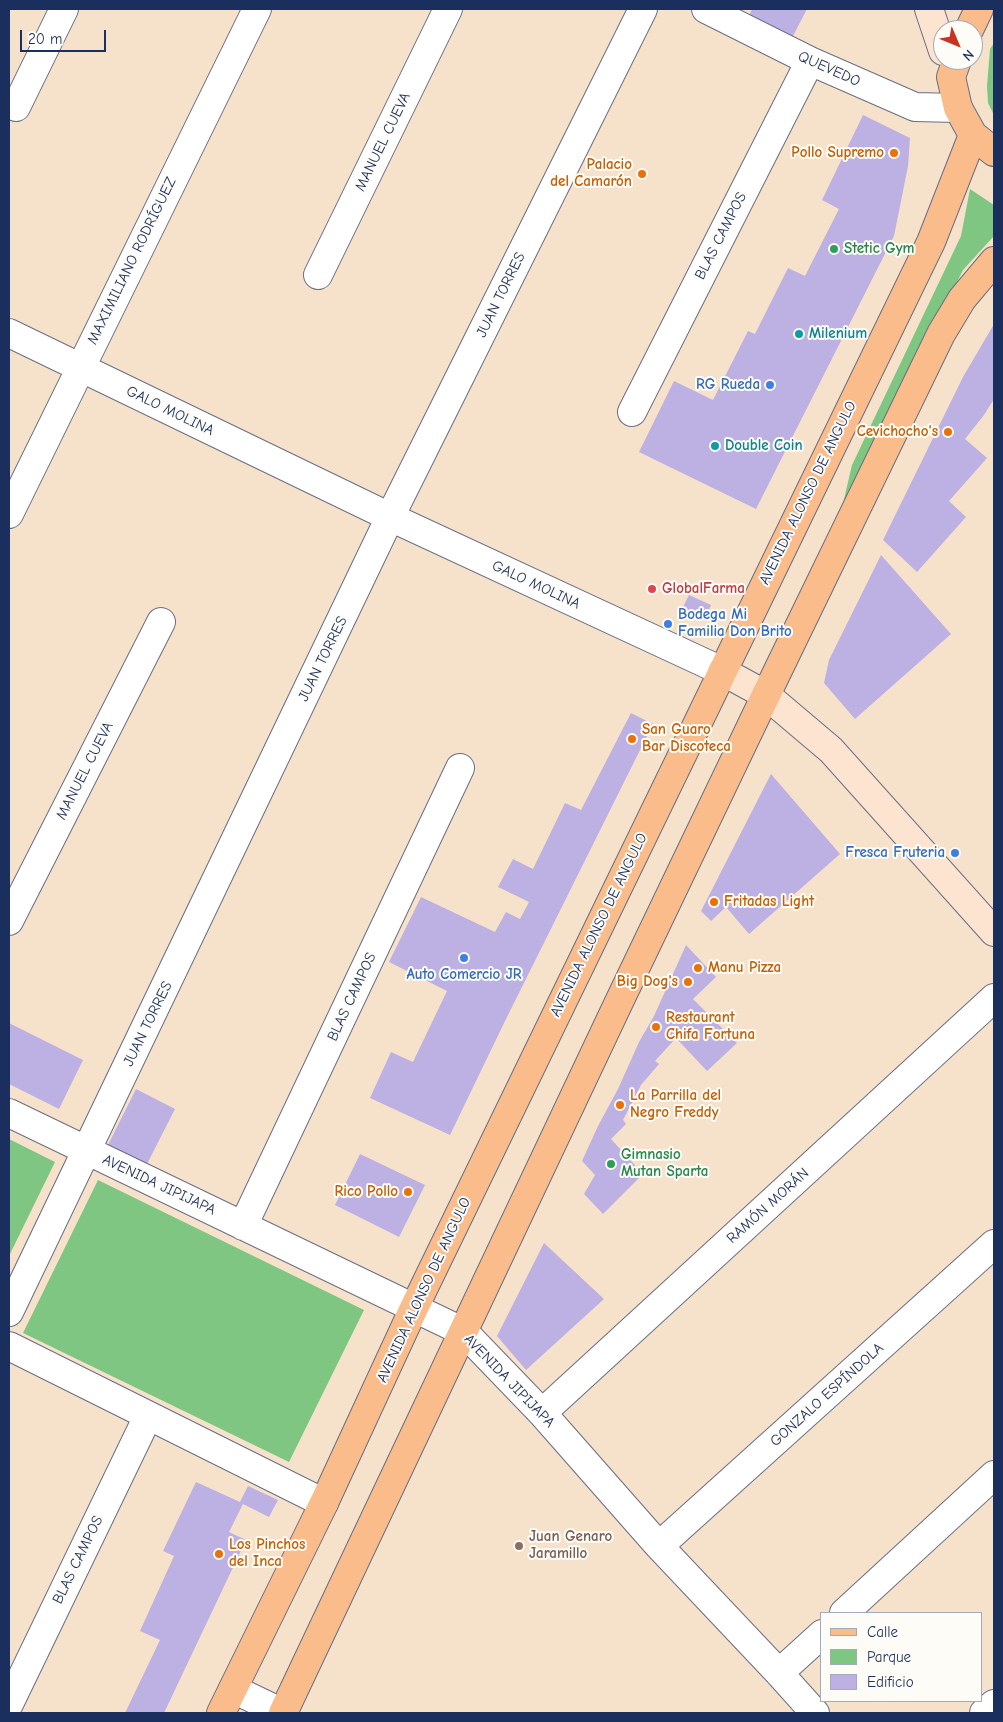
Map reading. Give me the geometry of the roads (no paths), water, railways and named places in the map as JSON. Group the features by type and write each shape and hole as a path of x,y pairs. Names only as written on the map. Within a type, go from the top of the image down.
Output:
{"main road":[{"path":"952,70 958,108 973,135 994,152"},
{"name":"AVENIDA ALONSO DE ANGULO","path":"221,1713 324,1503 414,1308 930,242 973,135"},
{"path":"283,1713 614,1012 941,334 962,299 991,270"}],"street":[{"path":"16,107 64,9"},
{"name":"MAXIMILIANO RODRÍGUEZ","path":"9,514 257,9"},
{"name":"MANUEL CUEVA","path":"318,275 448,9"},
{"name":"JUAN TORRES","path":"9,1312 390,517 643,9"},
{"name":"QUEVEDO","path":"706,9 810,61 915,107 958,108"},
{"path":"929,9 933,21"},
{"name":"BLAS CAMPOS","path":"632,412 810,61"},
{"name":"GALO MOLINA","path":"9,332 390,517 722,670 766,695 831,750 994,932"},
{"name":"MANUEL CUEVA","path":"9,921 161,622"},
{"name":"BLAS CAMPOS","path":"243,1226 460,768"},
{"name":"RAMÓN MORÁN","path":"542,1413 994,998"},
{"name":"AVENIDA JIPIJAPA","path":"9,1113 464,1332 542,1413 659,1546 815,1713"},
{"name":"GONZALO ESPÍNDOLA","path":"659,1546 994,1244"},
{"path":"9,1346 324,1503"},
{"name":"BLAS CAMPOS","path":"9,1704 148,1416"},
{"path":"845,1612 994,1475"},
{"path":"779,1673 820,1636"},
{"path":"233,1689 283,1713"},
{"path":"984,1713 994,1704"}],"place":[{"name":"Pollo Supremo","path":"894,153"},
{"name":"Palacio del Camarón","path":"642,174"},
{"name":"Stetic Gym","path":"834,249"},
{"name":"Milenium","path":"799,334"},
{"name":"RG Rueda","path":"770,385"},
{"name":"Cevichocho's","path":"948,432"},
{"name":"Double Coin","path":"715,446"},
{"name":"GlobalFarma","path":"652,589"},
{"name":"Bodega Mi Familia Don Brito","path":"668,624"},
{"name":"San Guaro Bar Discoteca","path":"632,739"},
{"name":"Fresca Fruteria","path":"955,853"},
{"name":"Fritadas Light","path":"714,902"},
{"name":"Auto Comercio JR","path":"464,958"},
{"name":"Manu Pizza","path":"698,968"},
{"name":"Big Dog's","path":"688,982"},
{"name":"Restaurant Chifa Fortuna","path":"656,1027"},
{"name":"La Parrilla del Negro Freddy","path":"620,1105"},
{"name":"Gimnasio Mutan Sparta","path":"611,1164"},
{"name":"Rico Pollo","path":"408,1192"},
{"name":"Juan Genaro Jaramillo","path":"519,1546"},
{"name":"Los Pinchos del Inca","path":"219,1554"}]}
